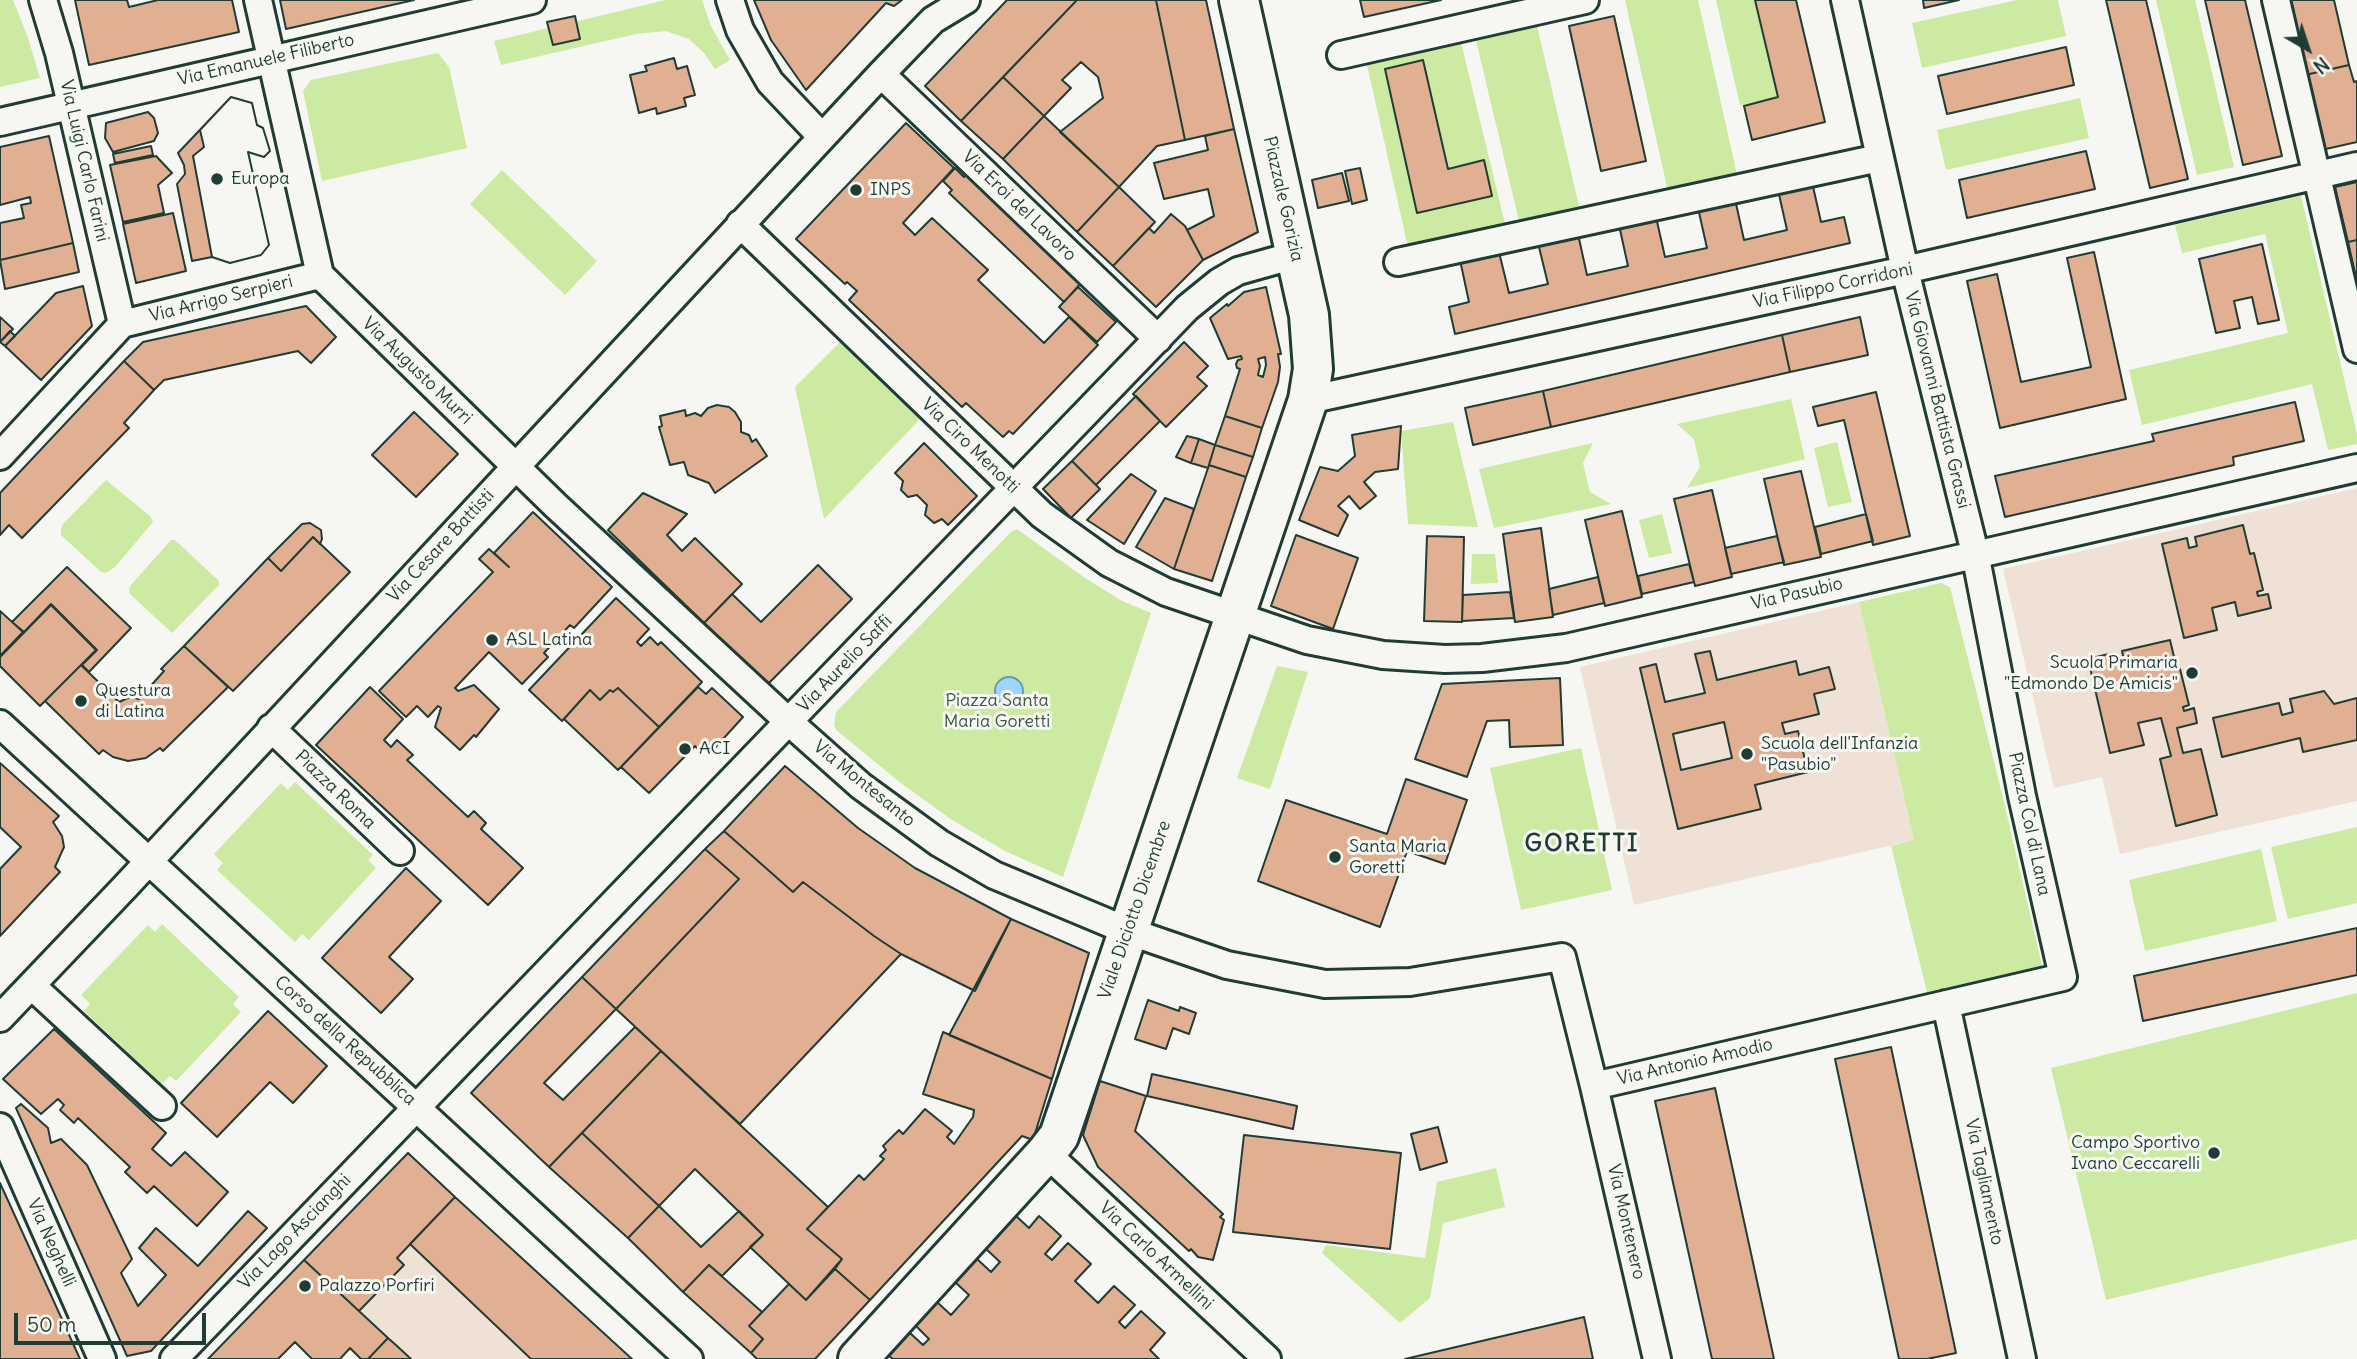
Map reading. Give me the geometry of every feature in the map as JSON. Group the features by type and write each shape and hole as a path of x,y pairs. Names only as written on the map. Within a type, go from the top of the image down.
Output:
{"main road":[{"name":"Piazzale Gorizia","path":"1239,0 1309,315 1313,369 1308,400"},
{"name":"Viale Diciotto Dicembre","path":"858,1359 1059,1136 1308,400"}],"street":[{"name":"Via Luigi Carlo Farini","path":"43,0 59,53 122,324"},
{"path":"258,0 320,275"},
{"name":"Via Emanuele Filiberto","path":"0,122 532,0"},
{"path":"730,0 740,30 770,82 822,137"},
{"name":"Via Cesare Battisti","path":"0,1018 881,74 937,10 966,0"},
{"path":"1340,55 1585,0"},
{"name":"Via Giovanni Battista Grassi","path":"1845,0 1905,270 1975,554"},
{"path":"2276,0 2357,349"},
{"name":"Via Eroi del Lavoro","path":"881,74 1158,339"},
{"path":"1398,262 1879,158"},
{"name":"Via Filippo Corridoni","path":"1308,400 1905,270 2357,166"},
{"name":"Via Ciro Menotti","path":"740,224 1014,488 1065,533 1109,563 1150,585 1235,615"},
{"name":"Via Aurelio Saffi","path":"416,1106 1187,308 1219,282 1238,271 1295,255"},
{"name":"Via Arrigo Serpieri","path":"122,324 320,275"},
{"name":"Via Augusto Murri","path":"320,275 515,466"},
{"path":"0,456 122,324"},
{"name":"Via Montesanto","path":"515,466 861,786 939,843 994,875 1128,931"},
{"name":"Via Pasubio","path":"1235,615 1307,640 1383,655 1445,659 1523,654 1566,648 2357,468"},
{"name":"Piazza Col di Lana","path":"1947,1004 2063,977 2022,796 1975,554"},
{"name":"Corso della Repubblica","path":"0,724 689,1359"},
{"name":"Piazza Roma","path":"271,728 400,851"},
{"name":"Via Antonio Amodio","path":"1128,931 1227,965 1325,984 1410,982 1562,957 1594,1086 1947,1004"},
{"path":"32,986 162,1106"},
{"name":"Via Tagliamento","path":"1947,1004 2022,1359"},
{"name":"Via Montenero","path":"1594,1086 1657,1359"},
{"name":"Via Lago Ascianghi","path":"174,1359 416,1106"},
{"name":"Via Neghelli","path":"0,1127 102,1359"},
{"name":"Via Carlo Armellini","path":"1046,1153 1267,1359"}],"shaded area":[{"name":"Scuola Primaria \"Edmondo De Amicis\"","path":"2357,488 2357,801 2120,854 2102,777 2054,788 2003,569"},
{"name":"Scuola dell'Infanzia \"Pasubio\"","path":"1859,602 1914,840 1634,905 1580,667"},
{"path":"455,1197 632,1359 368,1359 388,1338 359,1311 404,1265 397,1258"}],"green space":[{"path":"0,0 13,0 40,78 0,87"},
{"path":"666,0 702,0 711,26 730,60 715,69 704,53 689,39 666,31 636,34 501,65 494,41"},
{"path":"1625,0 1698,0 1737,175 1668,191"},
{"path":"1716,0 1755,0 1778,97 1740,105"},
{"path":"2017,0 2058,0 2066,36 1922,68 1912,23"},
{"path":"2156,0 2195,0 2234,167 2197,175"},
{"path":"1535,17 1579,206 1519,221 1474,32"},
{"path":"1459,34 1507,232 1410,256 1365,56"},
{"path":"438,53 449,67 467,148 322,181 303,91 311,80"},
{"path":"2080,98 2089,138 1946,170 1937,130"},
{"path":"502,170 597,261 565,295 470,204"},
{"path":"2301,196 2357,434 2357,444 2328,450 2312,384 2142,425 2129,370 2288,333 2265,234 2182,253 2175,225"},
{"path":"842,340 922,417 824,519 795,387"},
{"path":"1791,399 1805,459 1687,488 1700,467 1694,439 1677,424"},
{"path":"1453,422 1478,527 1408,524 1401,431"},
{"path":"1837,442 1852,502 1828,507 1814,448"},
{"path":"1593,443 1583,463 1590,492 1611,504 1494,528 1479,469"},
{"path":"106,480 150,516 153,522 115,567 106,573 101,572 61,535 61,529"},
{"path":"1662,514 1672,553 1649,558 1639,520"},
{"name":"Piazza Santa Maria Goretti","path":"1017,529 1085,578 1122,601 1151,613 1063,877 1005,851 952,820 902,784 836,730 834,724 836,712 1011,532"},
{"path":"171,540 175,540 219,581 219,585 172,633 130,594 129,590"},
{"path":"1472,554 1495,554 1498,583 1471,584"},
{"path":"1941,583 1950,587 2042,966 1927,992 1891,846 1914,840 1859,602"},
{"path":"1277,666 1308,672 1270,789 1237,778"},
{"path":"1581,748 1612,890 1521,910 1490,768"},
{"path":"295,782 373,855 368,860 376,868 309,940 302,934 295,942 217,870 223,863 214,854 281,783 288,790"},
{"path":"2357,827 2357,903 2288,919 2271,847"},
{"path":"2261,849 2277,921 2145,951 2129,880"},
{"path":"162,924 239,997 233,1004 241,1012 176,1081 170,1076 162,1084 84,1011 90,1004 81,995 148,925 155,932"},
{"name":"Campo Sportivo Ivano Ceccarelli","path":"2357,993 2357,1239 2106,1300 2051,1068"},
{"path":"1496,1168 1505,1207 1443,1223 1430,1298 1400,1323 1322,1253 1326,1245 1425,1258 1437,1182"}],"water":[{"path":"1009,677 1019,681 1023,691 1019,701 1009,705 999,701 995,691 999,681"}],"building":[{"path":"75,0 127,0 129,7 158,0 232,0 239,32 89,65"},
{"path":"280,0 414,0 286,29"},
{"path":"754,0 902,0 894,6 886,3 806,90 771,40"},
{"path":"1007,0 1077,0 961,121 925,86"},
{"path":"1077,0 1156,0 1185,140 1157,146 1119,187 1060,132 1103,98 1098,77 1081,62 1062,80 1071,88 1044,116 1003,77"},
{"path":"1156,0 1206,0 1234,129 1185,140"},
{"path":"1360,0 1441,0 1364,17"},
{"path":"1755,0 1796,0 1825,122 1752,140 1744,106 1778,97"},
{"path":"1923,0 1959,0 1924,8"},
{"path":"2106,0 2146,0 2188,179 2150,188"},
{"path":"2205,0 2245,0 2282,156 2243,165"},
{"path":"2284,0 2334,0 2349,65 2301,76"},
{"path":"575,16 580,39 553,45 547,22"},
{"path":"1614,16 1646,161 1601,171 1569,26"},
{"path":"2066,47 2074,85 1947,114 1938,76"},
{"path":"674,58 677,69 687,66 695,95 684,98 686,106 657,114 656,108 639,113 630,75 647,71 645,66"},
{"path":"1423,60 1448,169 1484,160 1492,196 1417,213 1385,69"},
{"path":"2349,65 2354,82 2357,81 2357,142 2317,151 2301,76"},
{"path":"1003,77 1044,116 1003,159 961,121"},
{"name":"Europa","path":"231,97 252,103 257,125 263,128 270,151 264,157 248,152 269,245 261,255 230,263 212,257 193,156 204,147 200,130"},
{"name":"Europa","path":"231,97 252,103 257,125 263,128 270,151 264,157 248,152 269,245 261,255 230,263 212,257 192,261 177,184 185,174 178,153"},
{"path":"148,112 154,118 158,133 154,141 113,152 105,138 106,123"},
{"path":"1044,116 1119,187 1077,232 1003,159"},
{"path":"906,123 954,168 903,223 915,235 932,218 988,270 978,280 1044,343 1069,317 1098,345 1013,434 1009,431 1003,437 966,403 962,407 849,300 857,291 847,282 845,284 796,239"},
{"path":"1234,129 1258,232 1203,260 1187,230 1214,216 1208,189 1164,199 1154,163 1208,150 1205,136"},
{"path":"49,136 73,243 0,260 0,223 24,218 21,205 31,203 30,197 0,205 0,147"},
{"path":"151,146 153,155 115,163 113,154"},
{"path":"2086,151 2095,189 1967,218 1959,180"},
{"path":"156,156 172,173 158,185 164,213 123,222 110,165"},
{"path":"955,168 964,177 967,175 1081,283 1064,302 949,193 952,190 943,181"},
{"path":"1360,168 1367,200 1352,204 1345,171"},
{"path":"1342,173 1349,201 1318,208 1312,180"},
{"path":"1812,182 1821,222 1844,217 1850,243 1455,334 1449,307 1469,302 1460,260 1499,252 1509,293 1548,284 1538,243 1578,234 1587,275 1628,266 1619,225 1656,217 1665,257 1707,248 1698,208 1735,199 1744,240 1787,230 1778,190"},
{"path":"2357,182 2357,240 2348,242 2335,187"},
{"path":"1119,187 1155,222 1113,266 1077,232"},
{"path":"173,213 186,271 136,283 123,224"},
{"path":"1171,214 1185,226 1203,260 1156,307 1113,266 1149,228 1154,233"},
{"path":"2357,240 2357,282 2348,242"},
{"path":"73,243 79,272 5,289 0,260"},
{"path":"2262,244 2279,320 2258,324 2252,297 2234,301 2240,328 2216,333 2199,259"},
{"path":"2094,252 2126,399 2000,428 1967,281 1997,274 2021,382 2091,367 2067,258"},
{"path":"83,286 92,326 41,380 5,346 56,293"},
{"path":"1078,287 1116,322 1097,342 1059,307"},
{"path":"1266,287 1281,354 1278,354 1278,382 1262,428 1225,416 1240,369 1236,364 1242,359 1241,356 1228,359 1210,318 1244,292","holes":["1265,357 1263,377 1258,375 1258,359"]},
{"path":"306,306 336,337 311,363 298,351 164,380 154,390 124,361 143,342"},
{"path":"0,317 13,329 0,342"},
{"path":"1860,317 1868,355 1790,372 1782,335"},
{"path":"10,331 15,336 5,346 0,342"},
{"path":"1782,335 1790,372 1551,427 1543,391"},
{"path":"1184,342 1208,366 1197,377 1207,386 1166,427 1133,394"},
{"path":"124,361 154,390 124,423 129,428 22,538 9,525 0,535 0,493"},
{"path":"1543,391 1551,427 1473,445 1465,408"},
{"path":"1876,392 1910,536 1873,545 1844,420 1818,426 1813,407"},
{"path":"1136,396 1160,421 1096,485 1072,461"},
{"path":"2295,402 2304,441 2233,457 2234,465 2005,517 1995,476 2154,441 2152,434"},
{"path":"717,405 729,407 735,412 741,422 741,432 749,435 752,442 756,439 767,456 715,493 709,483 688,475 684,462 670,465 659,427 662,426 660,416 685,410 686,416 695,413 701,416 708,408"},
{"path":"414,412 458,454 416,497 372,455"},
{"path":"1225,416 1262,428 1253,457 1215,445"},
{"path":"1401,426 1398,469 1375,472 1364,482 1376,496 1360,509 1349,496 1338,506 1348,515 1338,536 1299,520 1320,467 1338,471 1355,456 1352,435"},
{"path":"1187,436 1199,439 1191,463 1176,457"},
{"path":"1199,439 1215,445 1208,468 1191,463"},
{"path":"924,443 977,496 948,525 942,519 934,523 925,515 927,505 917,495 908,497 901,490 903,481 895,473"},
{"path":"1215,445 1253,457 1246,477 1209,465"},
{"path":"1072,461 1100,489 1071,518 1043,489"},
{"path":"1209,465 1246,477 1212,581 1174,569"},
{"path":"1801,471 1821,557 1784,565 1764,479"},
{"path":"1131,474 1156,491 1124,544 1087,520"},
{"path":"1712,490 1732,577 1695,586 1674,499"},
{"path":"643,493 687,514 667,535 682,551 695,538 742,584 704,623 608,530"},
{"path":"1165,498 1194,509 1174,569 1136,547"},
{"path":"1622,511 1642,597 1605,606 1585,520"},
{"name":"ASL Latina","path":"533,512 612,587 574,628 570,625 544,653 548,657 522,684 489,652 455,688 458,691 474,685 499,709 476,737 474,735 460,750 435,727 441,708 438,706 428,717 417,706 406,717 379,691 493,572 479,559 489,549 509,567 494,553"},
{"path":"1866,514 1873,541 1821,554 1815,527"},
{"path":"310,523 321,530 320,544 313,537 281,571 268,558 302,524"},
{"path":"2243,525 2250,554 2254,553 2263,590 2257,592 2258,596 2268,594 2271,608 2238,616 2235,602 2212,608 2217,630 2184,638 2162,544 2187,538 2189,548 2197,546 2195,537"},
{"path":"1541,528 1553,617 1515,622 1503,534"},
{"path":"1296,535 1358,558 1333,629 1271,606"},
{"path":"1427,536 1464,537 1462,622 1424,621"},
{"path":"1777,536 1784,562 1731,574 1725,548"},
{"path":"313,537 350,572 233,691 184,646 268,558 281,571"},
{"path":"1689,564 1694,582 1642,594 1638,576"},
{"path":"818,565 852,599 767,685 704,623 732,594 761,622"},
{"path":"67,567 131,628 89,672 82,665 97,650 51,604 24,632 12,622"},
{"path":"1598,577 1604,603 1553,615 1549,589"},
{"path":"1510,592 1514,618 1462,621 1463,595"},
{"path":"616,598 649,629 637,642 641,646 650,637 658,645 661,642 702,682 659,727 618,688 613,692 610,690 600,700 590,690 562,721 529,690"},
{"path":"51,605 96,650 40,706 0,666 0,657"},
{"path":"0,611 23,632 0,656"},
{"path":"2170,640 2189,705 2183,707 2184,711 2194,708 2197,723 2177,728 2183,753 2201,749 2217,815 2176,826 2160,759 2171,756 2161,718 2138,723 2144,745 2110,753 2088,659 2113,653 2115,663 2124,661 2122,651"},
{"path":"184,646 228,687 163,751 160,748 146,758 128,761 113,757 103,750 99,754 45,701 81,665 119,702 130,697 139,699 164,671 161,669"},
{"path":"1710,651 1717,680 1796,661 1799,675 1829,667 1835,689 1814,694 1819,714 1782,723 1785,734 1798,731 1808,772 1755,785 1761,809 1678,829 1640,668 1656,664 1665,702 1705,693 1695,654","holes":["1724,722 1732,758 1681,770 1673,734"]},
{"path":"1560,678 1563,745 1510,747 1509,720 1487,721 1467,777 1415,759 1442,684"},
{"path":"370,687 403,719 384,740 391,747 397,740 413,755 407,760 468,817 474,811 486,823 481,829 523,868 488,905 316,745"},
{"path":"698,687 706,694 712,688 743,717 714,749 709,744 701,752 695,746 649,793 621,767"},
{"path":"618,688 659,727 618,770 564,719 590,690 600,700 610,690 613,692"},
{"path":"2324,691 2334,704 2357,698 2357,740 2303,752 2300,738 2222,757 2213,718 2279,703 2282,715 2293,712 2290,699"},
{"path":"0,763 59,816 53,822 62,836 64,847 55,867 60,872 0,936 0,869 21,847 0,827"},
{"path":"785,766 858,828 915,868 1011,919 975,991 901,954 803,882 793,892 724,831"},
{"name":"Santa Maria Goretti","path":"1406,779 1467,800 1445,864 1407,851 1380,927 1258,881 1286,800 1387,834"},
{"path":"724,831 793,892 803,882 901,954 740,1124 616,1009 739,879 705,849"},
{"path":"705,849 739,879 616,1009 582,977"},
{"path":"406,868 441,901 389,957 413,979 381,1013 322,958"},
{"path":"1011,919 1089,953 1052,1079 949,1035"},
{"path":"2357,928 2357,975 2143,1021 2134,976"},
{"path":"582,977 616,1009 544,1083 563,1100 635,1027 661,1051 549,1167 471,1093"},
{"path":"1148,1000 1179,1011 1180,1007 1196,1013 1189,1034 1173,1028 1166,1049 1135,1039"},
{"path":"268,1011 327,1066 293,1103 270,1082 217,1137 181,1103"},
{"path":"54,1029 166,1133 152,1149 171,1166 185,1152 228,1192 197,1226 154,1186 147,1193 125,1172 130,1167 78,1118 74,1123 60,1110 64,1105 58,1099 41,1114 3,1079"},
{"path":"943,1032 1052,1079 1033,1140 1022,1136 870,1300 835,1269 842,1259 807,1229 859,1175 864,1180 884,1159 880,1156 886,1150 883,1146 899,1130 903,1134 925,1109 952,1131 947,1137 954,1144 973,1117 974,1110 923,1094"},
{"path":"1891,1047 1956,1353 1927,1359 1899,1359 1835,1059"},
{"path":"661,1051 828,1207 807,1229 842,1259 806,1300 750,1247 763,1235 695,1169 659,1206 582,1133"},
{"path":"1152,1074 1297,1106 1293,1129 1147,1096"},
{"path":"1100,1081 1146,1096 1135,1131 1223,1214 1220,1217 1224,1220 1213,1260 1198,1257 1191,1249 1189,1251 1098,1167 1083,1135"},
{"path":"1715,1088 1774,1359 1712,1359 1655,1101"},
{"path":"21,1104 48,1128 51,1143 61,1139 87,1165 132,1259 121,1273 138,1306 166,1275 139,1248 156,1228 198,1266 248,1211 267,1228 151,1351 127,1356 16,1108"},
{"path":"1438,1127 1447,1162 1420,1170 1411,1134"},
{"path":"582,1133 659,1206 628,1238 549,1167"},
{"path":"1244,1135 1401,1153 1390,1249 1233,1232"},
{"path":"408,1153 455,1197 397,1258 404,1265 359,1311 304,1260"},
{"path":"0,1183 80,1359 0,1359"},
{"path":"455,1197 632,1359 531,1359 410,1244"},
{"path":"659,1206 701,1247 739,1211 763,1235 722,1276 709,1265 683,1292 628,1238"},
{"path":"1015,1215 1029,1228 1039,1216 1061,1236 1045,1254 1052,1260 1068,1243 1091,1264 1075,1281 1098,1303 1114,1286 1135,1305 1119,1322 1125,1328 1141,1311 1165,1333 1150,1350 1159,1359 893,1359 889,1356 910,1333 923,1345 929,1339 916,1326 937,1302 951,1315 969,1295 955,1282 976,1258 991,1272 1000,1262 985,1248"},
{"name":"Palazzo Porfiri","path":"304,1260 388,1338 368,1359 361,1359 350,1348 340,1359 312,1359 295,1342 278,1359 208,1359"},
{"path":"709,1265 762,1312 749,1326 763,1339 751,1353 683,1292"},
{"path":"835,1269 870,1300 815,1359 757,1359 751,1353 763,1339 749,1326 789,1284 806,1300"},
{"path":"1584,1317 1593,1359 1405,1359"},
{"path":"388,1338 397,1346 411,1359 368,1359"}],"place":[{"name":"Europa","path":"217,179"},
{"name":"INPS","path":"856,190"},
{"name":"ASL Latina","path":"492,640"},
{"name":"Scuola Primaria \"Edmondo De Amicis\"","path":"2192,673"},
{"name":"Questura di Latina","path":"81,701"},
{"name":"ACI","path":"685,749"},
{"name":"Scuola dell'Infanzia \"Pasubio\"","path":"1747,754"},
{"name":"Santa Maria Goretti","path":"1335,857"},
{"name":"Campo Sportivo Ivano Ceccarelli","path":"2214,1153"},
{"name":"Palazzo Porfiri","path":"305,1286"}],"district":[{"name":"GORETTI","path":"1582,844"}]}
